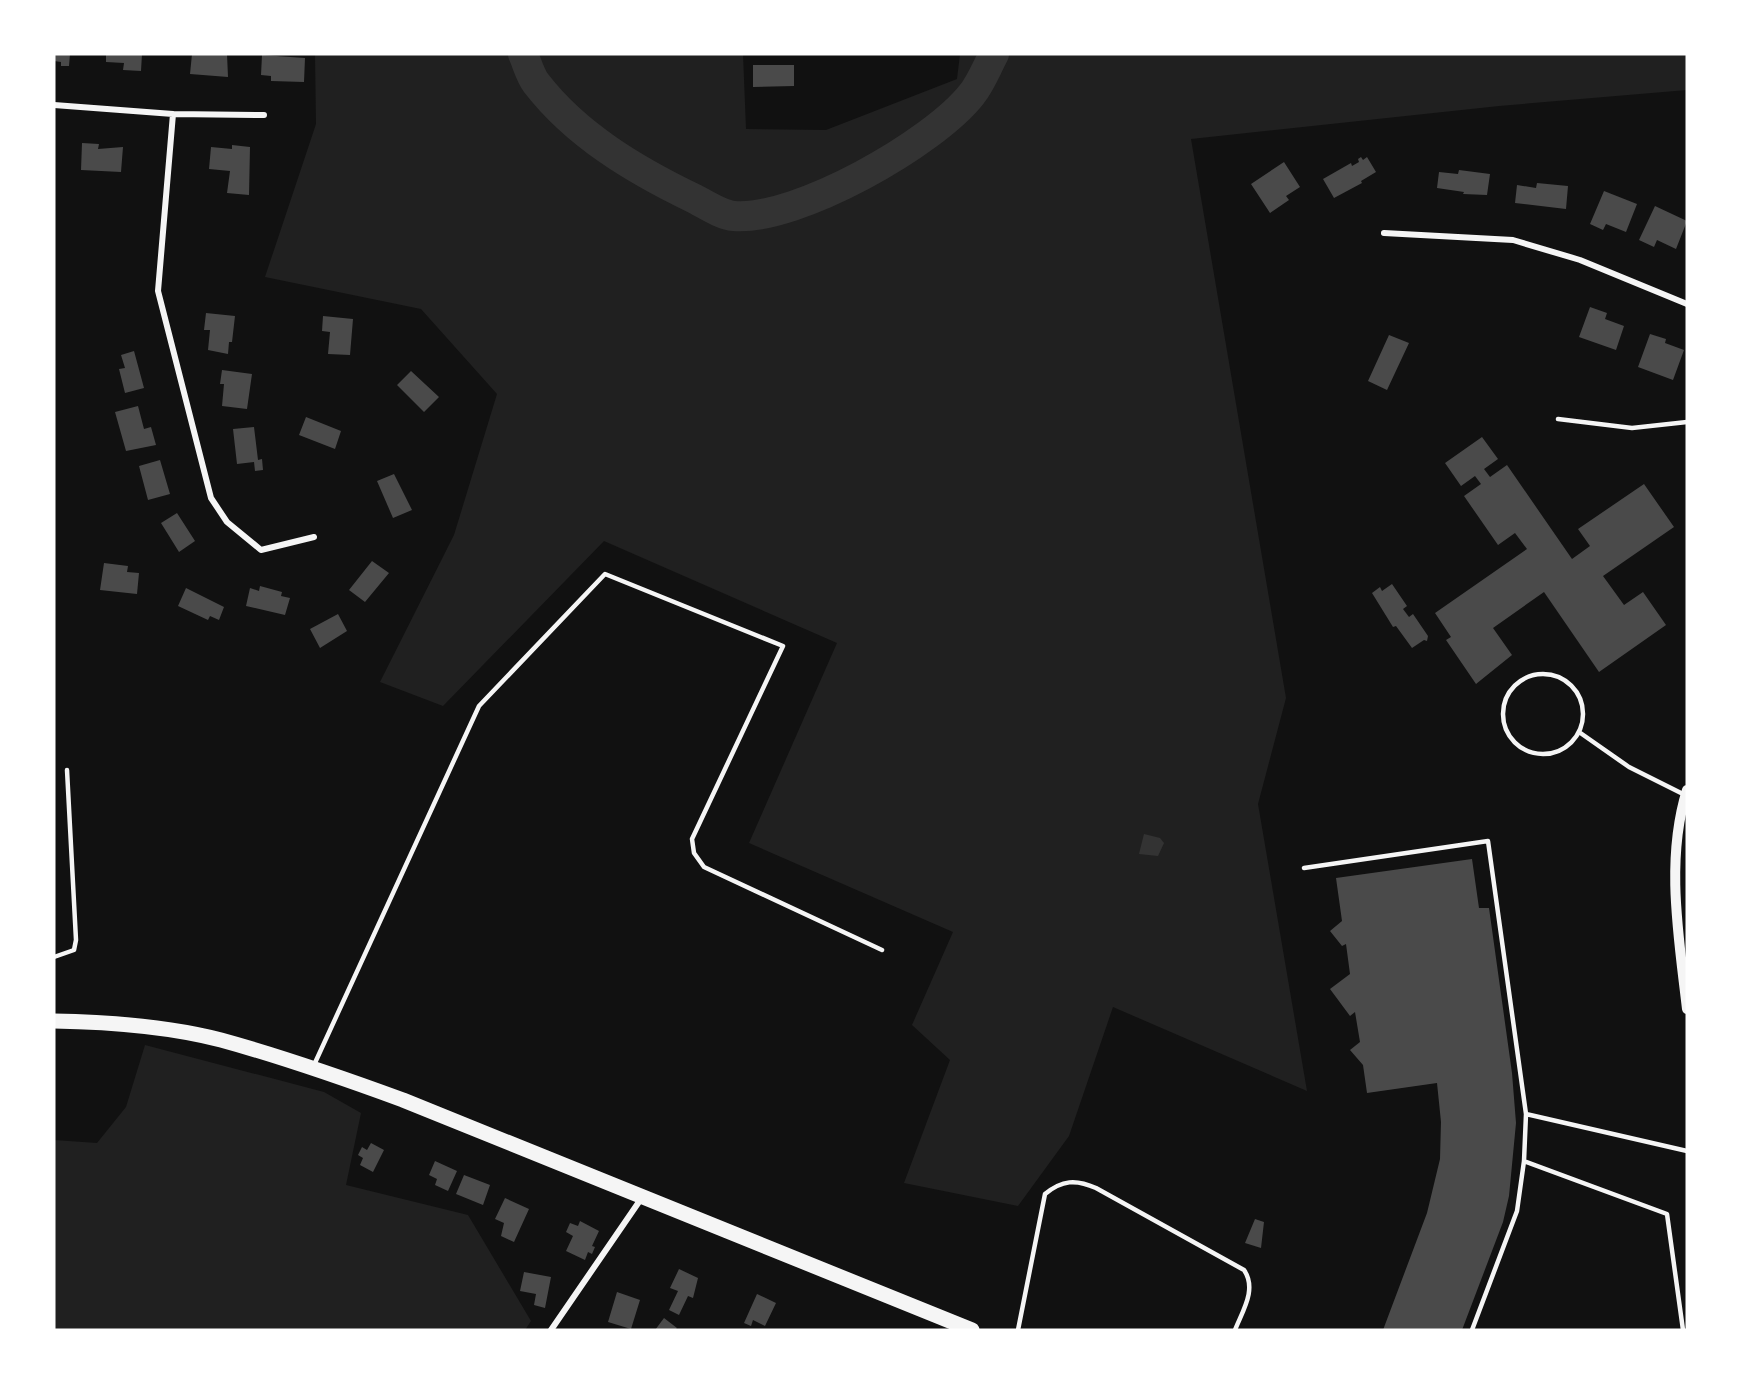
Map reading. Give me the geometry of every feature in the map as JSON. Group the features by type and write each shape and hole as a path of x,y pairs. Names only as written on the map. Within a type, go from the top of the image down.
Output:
{"main road":[{"path":"54,1021 131,1024 219,1040 313,1067 403,1100 972,1330"}],"street":[{"path":"54,105 173,114 264,115"},
{"path":"173,114 158,291 211,498 227,522 261,550 314,537"},
{"path":"1384,233 1513,240 1580,260 1687,304"},
{"path":"1686,793 1679,817 1676,851 1678,925 1687,1010"},
{"path":"551,1330 643,1196"}],"lane":[{"path":"1558,419 1632,428 1687,422"},
{"path":"313,1067 479,706 605,574 783,646 692,839 694,853 704,867 882,950"},
{"path":"1546,673 1559,676 1574,688 1583,706 1580,732 1560,750 1547,754 1533,753 1521,748 1508,733 1502,713 1511,688 1521,680 1546,673"},
{"path":"1580,732 1629,768 1686,793"},
{"path":"54,957 64,956 74,950 76,939 68,770"},
{"path":"1304,868 1488,841 1526,1114 1524,1161 1516,1212 1472,1330"},
{"path":"1526,1114 1687,1151"},
{"path":"1524,1161 1667,1214 1683,1330"},
{"path":"1018,1330 1045,1194 1054,1186 1074,1181 1096,1188 1244,1270 1249,1278 1251,1292 1235,1330"}],"shaded area":[{"path":"315,54 743,54 746,129 826,130 957,79 960,54 1687,54 1687,90 1499,106 1191,139 1286,698 1258,804 1307,1091 1113,1007 1069,1136 1018,1206 904,1183 950,1060 912,1025 953,932 749,843 837,643 604,541 443,706 380,682 454,535 497,394 421,309 265,277 316,124"},
{"path":"1144,834 1160,838 1164,843 1158,856 1139,854"},
{"path":"145,1045 324,1092 361,1113 346,1185 468,1215 531,1321 525,1330 54,1330 54,1140 97,1143 126,1107"}],"building":[{"path":"54,54 70,54 69,66 61,66 61,62 54,61"},
{"path":"106,54 142,54 141,71 123,70 124,63 106,62"},
{"path":"192,54 227,54 228,77 190,74"},
{"path":"262,55 305,58 304,82 271,81 271,76 261,75"},
{"path":"753,65 794,65 794,86 753,87"},
{"path":"82,143 99,144 98,149 123,147 121,172 81,170"},
{"path":"232,145 250,147 249,195 227,193 230,171 209,169 211,147 232,149"},
{"path":"1361,157 1363,160 1367,157 1376,172 1361,181 1362,183 1334,198 1323,179 1351,163 1352,166 1359,162 1358,159"},
{"path":"1284,162 1300,187 1286,196 1289,200 1270,213 1251,184"},
{"path":"1459,170 1490,174 1487,195 1463,194 1464,192 1437,188 1439,172 1458,174"},
{"path":"1537,183 1568,186 1566,209 1515,203 1517,185 1536,188"},
{"path":"1604,191 1637,204 1626,232 1606,224 1603,230 1590,224"},
{"path":"1655,206 1687,221 1676,249 1657,240 1654,247 1639,240"},
{"path":"1590,307 1607,313 1605,319 1624,326 1616,350 1579,337"},
{"path":"206,313 235,316 228,354 208,350 210,330 204,330"},
{"path":"323,316 353,319 350,355 328,354 330,332 322,331"},
{"path":"1650,334 1666,339 1665,343 1684,350 1673,380 1638,367"},
{"path":"1389,335 1409,343 1387,390 1368,381"},
{"path":"134,351 144,388 125,393 119,369 125,368 121,355"},
{"path":"222,370 252,374 247,409 222,406 224,384 220,384"},
{"path":"411,371 439,397 424,412 397,385"},
{"path":"138,406 144,429 151,427 156,445 126,451 115,412"},
{"path":"306,417 341,431 335,449 299,435"},
{"path":"254,427 258,460 262,459 263,470 255,471 254,462 237,464 233,429"},
{"path":"1482,437 1498,459 1484,469 1490,477 1507,465 1572,559 1590,546 1578,529 1644,484 1674,527 1603,576 1624,605 1643,592 1666,625 1599,672 1544,592 1493,628 1512,655 1476,684 1446,640 1451,637 1435,613 1527,549 1515,533 1498,545 1464,496 1481,484 1475,476 1461,486 1445,463"},
{"path":"160,460 170,494 148,500 139,466"},
{"path":"394,474 412,510 393,518 377,481"},
{"path":"177,513 195,541 179,552 161,523"},
{"path":"372,561 389,573 365,602 349,590"},
{"path":"104,563 128,566 127,572 139,573 137,594 100,590"},
{"path":"1392,584 1407,606 1403,609 1409,617 1413,614 1428,636 1427,641 1424,640 1412,648 1396,626 1393,627 1372,593 1380,587 1382,591"},
{"path":"260,586 282,592 281,596 290,598 285,615 246,606 250,588 259,591"},
{"path":"186,588 224,607 219,620 210,616 208,620 178,606"},
{"path":"338,614 347,631 320,648 310,629"},
{"path":"1472,859 1479,908 1489,908 1512,1073 1516,1123 1509,1196 1503,1222 1462,1330 1383,1330 1427,1213 1440,1159 1441,1122 1437,1083 1367,1093 1363,1065 1350,1050 1360,1042 1355,1012 1350,1016 1330,989 1350,974 1346,944 1342,946 1330,931 1342,921 1336,878"},
{"path":"371,1143 384,1150 373,1172 360,1165 363,1158 358,1155 362,1147 367,1150"},
{"path":"435,1161 457,1171 448,1191 435,1185 437,1179 429,1175"},
{"path":"464,1175 490,1185 483,1205 456,1194"},
{"path":"505,1198 529,1209 514,1242 501,1236 504,1223 495,1219"},
{"path":"1255,1219 1264,1222 1261,1248 1245,1243"},
{"path":"580,1221 599,1231 592,1246 595,1247 592,1254 588,1252 585,1260 566,1251 573,1236 566,1232 570,1223 578,1226"},
{"path":"679,1269 698,1278 693,1298 688,1296 679,1315 669,1310 678,1291 670,1288"},
{"path":"524,1272 551,1277 545,1308 534,1305 536,1294 520,1291"},
{"path":"617,1292 640,1300 631,1329 608,1322"},
{"path":"757,1294 776,1303 765,1326 753,1320 751,1326 744,1323"},
{"path":"664,1318 677,1328 675,1330 655,1330"}],"waterway":[{"path":"523,54 536,83 552,102 588,135 650,176 718,211 734,216 761,214 827,193 897,155 953,114 975,90 994,54"}]}
